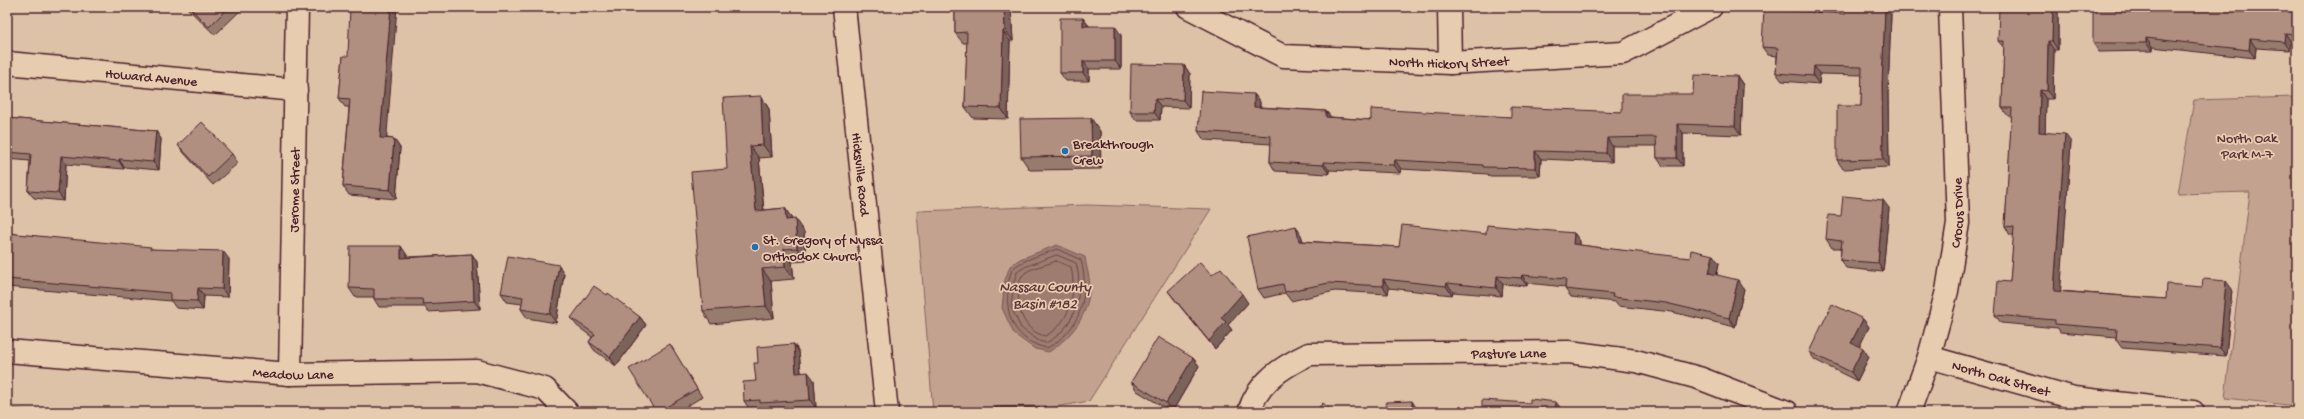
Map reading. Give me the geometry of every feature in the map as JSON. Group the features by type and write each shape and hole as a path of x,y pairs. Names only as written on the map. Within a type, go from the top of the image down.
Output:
{"street":[{"name":"Jerome Street","path":"290,374 297,7"},
{"name":"Hicksville Road","path":"844,7 887,412"},
{"name":"North Hickory Street","path":"1188,7 1283,56 1450,63 1624,53 1712,7"},
{"path":"1449,7 1450,63"},
{"name":"Crocus Drive","path":"1909,412 1929,357 1947,292 1958,224 1950,7"},
{"name":"Howard Avenue","path":"7,63 296,90"},
{"name":"Meadow Lane","path":"7,351 290,374 477,371 545,389 567,412"},
{"name":"Pasture Lane","path":"1249,412 1252,402 1270,377 1290,363 1309,354 1561,352 1636,361 1698,378 1787,412"},
{"name":"North Oak Street","path":"1929,357 2074,398 2193,412"}],"green space":[{"name":"North Oak Park M-7","path":"2297,97 2297,406 2225,398 2250,192 2178,194 2194,100"},
{"path":"1087,205 1211,209 1089,401 1070,405 1031,409 933,412 917,211"}],"water":[{"name":"Nassau County Basin #182","path":"1057,245 1085,257 1090,287 1086,308 1077,325 1058,346 1049,352 1035,349 1014,334 1002,308 1005,280 1010,266 1020,259"}],"building":[{"path":"189,7 229,7 209,27"},
{"path":"350,7 391,7 380,138 394,139 390,190 343,186 350,99 339,98 343,56 348,56"},
{"path":"955,7 1004,7 1005,30 1003,31 1001,108 965,107 967,32 955,33"},
{"path":"1846,7 1885,7 1882,85 1883,159 1837,160 1837,106 1861,106 1862,67 1814,66 1813,76 1776,73 1778,48 1762,47 1764,9 1846,14"},
{"path":"1999,7 2053,7 2052,41 2048,41 2047,91 2040,90 2039,132 2065,134 2054,291 2166,299 2167,284 2202,287 2203,279 2226,281 2220,348 2116,340 2117,329 2055,324 2055,320 1995,315 1998,281 2010,282 2014,227 2005,226 2012,108 2002,108 2004,41 1998,41"},
{"path":"2093,7 2297,7 2297,34 2285,33 2284,42 2250,39 2249,50 2146,38 2146,43 2093,43"},
{"path":"1060,18 1083,18 1083,26 1115,26 1115,61 1083,61 1083,73 1060,73"},
{"path":"1131,64 1184,65 1183,100 1155,99 1154,112 1130,112"},
{"path":"1694,75 1737,76 1735,126 1677,124 1677,158 1657,158 1656,137 1607,138 1606,153 1535,151 1535,168 1483,167 1483,165 1395,160 1394,165 1323,162 1323,165 1270,162 1271,136 1198,131 1201,91 1254,94 1254,107 1326,111 1326,117 1371,120 1371,109 1511,117 1511,107 1622,112 1622,94 1693,94"},
{"name":"St. Gregory of Nyssa Orthodox Church","path":"761,96 763,145 750,146 756,211 785,208 786,220 795,219 797,248 784,249 785,267 762,269 766,306 703,311 691,172 727,169 723,98"},
{"path":"7,118 156,131 153,162 119,159 119,161 61,156 58,193 28,191 31,154 7,152"},
{"path":"1091,118 1092,156 1021,157 1020,119"},
{"path":"202,122 232,154 208,177 178,145"},
{"path":"1843,196 1883,200 1878,263 1840,260 1842,241 1826,239 1828,215 1841,216"},
{"path":"1402,225 1486,234 1487,225 1574,233 1573,244 1690,258 1691,250 1713,255 1709,273 1738,280 1729,318 1666,303 1612,297 1613,294 1565,289 1566,279 1522,275 1521,278 1497,276 1496,288 1447,283 1446,286 1383,279 1383,286 1329,283 1285,292 1283,284 1258,289 1247,237 1296,226 1299,241 1399,247"},
{"path":"7,233 151,247 150,249 223,251 222,289 198,288 197,301 170,300 170,293 7,279"},
{"path":"350,246 401,246 401,258 472,254 474,301 423,304 422,299 374,299 374,289 349,288"},
{"path":"508,256 559,265 550,314 521,309 523,297 501,293"},
{"path":"1200,262 1212,275 1221,268 1242,294 1221,318 1226,322 1209,341 1168,291"},
{"path":"594,286 607,295 608,293 640,317 610,357 589,342 595,334 571,318"},
{"path":"1832,304 1863,319 1851,343 1863,348 1851,372 1809,352"},
{"path":"1158,337 1193,358 1166,403 1131,382"},
{"path":"670,344 697,389 656,412 629,369"},
{"path":"794,344 796,373 808,372 810,400 760,403 760,400 744,401 743,382 756,381 754,363 758,363 757,347"},
{"path":"1530,399 1556,402 1555,412 1482,412 1482,400 1530,403"},
{"path":"1412,401 1412,409 1439,408 1439,410 1465,412 1387,412 1386,402"},
{"path":"1323,403 1333,412 1314,412"},
{"path":"1046,406 1046,412 995,412 995,407"},
{"path":"7,409 46,412 7,412"},
{"path":"1304,409 1308,412 1301,412"}],"place":[{"name":"Breakthrough Crew","path":"1065,151"},
{"name":"St. Gregory of Nyssa Orthodox Church","path":"755,247"}]}
